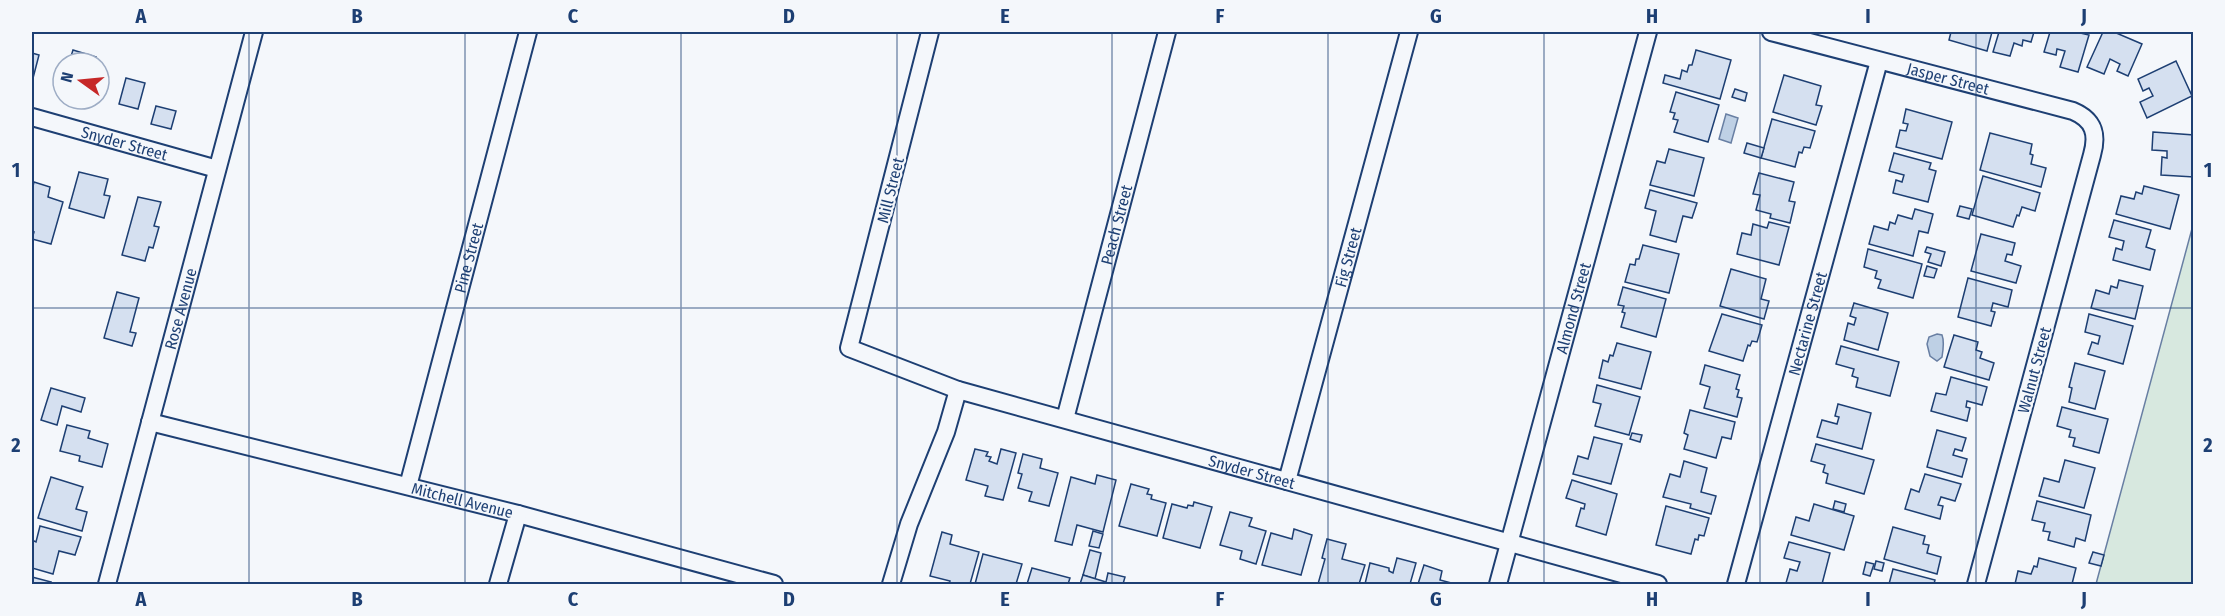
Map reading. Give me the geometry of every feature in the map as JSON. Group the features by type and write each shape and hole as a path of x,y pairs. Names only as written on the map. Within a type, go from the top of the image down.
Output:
{"street":[{"name":"Rose Avenue","path":"107,585 254,32"},
{"name":"Pine Street","path":"408,486 528,32"},
{"name":"Mill Street","path":"849,348 930,32"},
{"name":"Peach Street","path":"1065,419 1167,32"},
{"name":"Fig Street","path":"1287,481 1409,32"},
{"name":"Almond Street","path":"1498,585 1648,32"},
{"name":"Jasper Street","path":"1771,32 2081,115 2088,119 2096,136 2092,155"},
{"name":"Nectarine Street","path":"1736,585 1879,61"},
{"name":"Snyder Street","path":"32,117 217,169"},
{"name":"Walnut Street","path":"1976,585 2092,155"},
{"name":"Snyder Street","path":"849,348 958,390 1658,585"},
{"path":"891,585 909,524 946,432 958,390"},
{"name":"Mitchell Avenue","path":"150,422 518,514 774,585"},
{"path":"498,585 518,514"}],"shaded area":[{"path":"2193,225 2193,584 2096,584"}],"water":[{"path":"1726,114 1738,118 1731,143 1719,139"},
{"path":"1942,335 1943,343 1942,357 1937,361 1930,356 1927,344 1929,337"}],"building":[{"path":"1951,32 1992,32 1987,51 1949,40"},
{"path":"1999,32 2034,32 2031,42 2023,40 2022,46 2014,43 2010,56 1993,52"},
{"path":"2050,32 2076,32 2089,35 2078,72 2060,67 2065,51 2057,49 2056,55 2044,52"},
{"path":"2103,32 2114,32 2142,44 2128,76 2117,71 2120,64 2110,59 2104,74 2087,67"},
{"path":"1696,50 1731,60 1720,99 1663,83 1665,75 1680,79 1682,70 1687,72 1689,65 1692,65"},
{"path":"32,53 39,55 32,82"},
{"path":"2176,61 2192,96 2147,118 2140,102 2153,96 2149,88 2143,91 2138,79"},
{"path":"1784,75 1821,86 1816,105 1822,106 1816,125 1773,112"},
{"path":"126,78 145,83 138,109 119,104"},
{"path":"1735,89 1747,93 1745,101 1732,97"},
{"path":"1676,92 1719,105 1708,142 1674,132 1678,120 1673,119 1675,113 1670,112"},
{"path":"156,106 176,111 171,129 151,124"},
{"path":"1906,109 1952,122 1942,159 1896,147 1900,130 1906,131 1908,124 1903,123"},
{"path":"1772,119 1815,131 1810,148 1804,147 1802,153 1799,152 1795,167 1761,158"},
{"path":"2153,132 2194,135 2194,177 2161,175 2162,157 2167,158 2167,151 2152,150"},
{"path":"1990,133 2032,144 2031,164 2046,168 2041,187 1980,170"},
{"path":"1747,143 1764,148 1761,158 1744,153"},
{"path":"1669,149 1704,158 1694,196 1650,185 1657,161 1665,163"},
{"path":"1894,153 1931,163 1929,169 1936,171 1928,202 1893,193 1896,180 1902,182 1904,175 1889,171"},
{"path":"79,172 108,179 104,195 110,196 104,218 69,208"},
{"path":"1759,173 1794,182 1789,201 1795,202 1790,223 1770,218 1771,214 1756,210 1760,195 1753,194"},
{"path":"1983,176 2040,193 2035,211 2022,207 2013,227 1972,215"},
{"path":"34,182 50,187 48,197 63,202 51,244 32,239"},
{"path":"2144,186 2179,195 2170,229 2116,214 2121,196 2134,199 2136,192 2142,194"},
{"path":"1650,190 1697,203 1692,218 1683,216 1676,242 1650,235 1656,211 1645,208"},
{"path":"138,197 161,202 154,226 159,227 153,248 149,247 145,261 122,255"},
{"path":"1960,206 1972,209 1969,219 1957,216"},
{"path":"1915,209 1933,214 1928,233 1919,231 1913,256 1869,244 1874,226 1888,230 1890,222 1895,224 1898,215 1912,219"},
{"path":"2114,220 2151,230 2146,247 2155,250 2150,270 2113,260 2116,248 2122,250 2124,241 2109,237"},
{"path":"1769,222 1789,227 1779,265 1737,254 1742,233 1751,235 1753,224 1767,228"},
{"path":"1981,234 2015,243 2012,255 2007,254 2005,261 2021,266 2016,283 1971,271"},
{"path":"1643,245 1679,254 1669,293 1625,282 1630,264 1635,265"},
{"path":"1927,247 1945,252 1941,266 1928,262 1931,254 1925,252"},
{"path":"1868,249 1922,264 1913,298 1878,288 1881,280 1875,278 1877,271 1864,267"},
{"path":"1927,266 1937,269 1934,278 1924,276"},
{"path":"1731,269 1766,279 1761,299 1769,301 1764,319 1720,306"},
{"path":"1968,278 2012,290 2008,307 1993,303 1991,311 1995,312 1991,326 1958,317"},
{"path":"2119,280 2143,286 2135,319 2091,308 2096,290 2109,294 2111,286 2117,288"},
{"path":"1623,287 1666,299 1656,337 1621,327 1625,313 1622,312 1624,306 1618,305"},
{"path":"117,292 139,298 130,332 136,333 132,346 104,338"},
{"path":"1854,303 1888,313 1878,350 1844,340 1848,323 1854,325 1856,318 1850,316"},
{"path":"1722,314 1762,325 1757,342 1752,341 1750,346 1748,345 1743,361 1709,351"},
{"path":"2089,314 2133,326 2123,364 2088,354 2092,342 2098,344 2100,336 2085,332"},
{"path":"1954,335 1978,342 1976,350 1982,352 1980,358 1994,363 1989,380 1944,367"},
{"path":"1617,343 1651,352 1641,389 1599,378 1603,360 1608,362 1610,355 1613,356"},
{"path":"1841,346 1899,362 1890,396 1856,387 1858,378 1852,376 1854,369 1836,364"},
{"path":"2075,363 2105,371 2095,409 2069,402 2072,388 2069,387"},
{"path":"1705,365 1740,375 1736,389 1739,390 1737,397 1742,398 1737,417 1704,408 1710,387 1700,384"},
{"path":"1951,377 1987,387 1982,405 1967,401 1966,407 1970,408 1967,421 1931,411 1936,393 1946,395"},
{"path":"1597,385 1640,397 1629,435 1595,426 1601,404 1593,402"},
{"path":"51,388 85,398 81,412 62,406 57,425 41,420"},
{"path":"1838,404 1871,413 1862,449 1817,437 1822,420 1837,424 1839,417 1835,416"},
{"path":"2062,407 2108,419 2099,453 2073,446 2075,438 2069,437 2071,430 2057,426"},
{"path":"1690,410 1735,422 1731,439 1722,437 1716,458 1684,449 1688,435 1684,433"},
{"path":"67,425 90,431 88,438 108,444 102,467 79,461 80,456 60,451"},
{"path":"1937,430 1966,438 1962,451 1955,449 1953,455 1967,459 1962,477 1927,467"},
{"path":"1632,433 1642,435 1640,442 1630,439"},
{"path":"1594,437 1622,444 1611,484 1573,474 1578,456 1588,459"},
{"path":"1816,444 1874,460 1864,494 1826,483 1828,474 1823,472 1825,465 1811,461"},
{"path":"975,449 988,452 986,456 991,457 989,461 997,464 1001,449 1016,453 1003,500 985,496 988,486 966,480"},
{"path":"1023,454 1042,459 1040,468 1058,473 1049,506 1029,501 1032,492 1018,488 1022,474 1018,473"},
{"path":"2065,460 2095,468 2084,508 2039,496 2044,478 2059,482"},
{"path":"1684,461 1707,468 1701,492 1716,496 1711,514 1690,508 1691,504 1663,497 1670,474 1680,477"},
{"path":"1925,474 1961,484 1955,501 1941,497 1938,505 1943,506 1940,519 1905,509 1911,489 1919,492"},
{"path":"1097,475 1116,480 1103,532 1077,525 1072,545 1055,541 1071,477 1095,484"},
{"path":"51,477 83,487 76,509 87,512 82,531 38,518"},
{"path":"1572,480 1617,494 1606,535 1576,526 1581,508 1584,509 1585,504 1566,498"},
{"path":"1131,484 1149,489 1147,494 1152,495 1151,499 1166,503 1157,536 1119,526"},
{"path":"1835,501 1846,504 1844,512 1833,509"},
{"path":"2037,501 2091,515 2085,541 2076,538 2074,547 2048,540 2050,532 2043,531 2045,523 2032,520"},
{"path":"1194,502 1212,507 1200,548 1163,538 1172,504 1187,508 1188,505 1193,506"},
{"path":"1814,504 1854,516 1844,550 1791,535 1796,517 1809,521"},
{"path":"1666,506 1709,518 1704,536 1699,535 1698,540 1695,539 1691,554 1656,545"},
{"path":"1230,512 1252,518 1249,526 1266,531 1256,564 1240,559 1242,551 1220,545"},
{"path":"40,526 81,537 75,555 59,551 53,574 32,568 32,540 36,542"},
{"path":"1893,527 1925,536 1923,544 1929,545 1927,553 1941,557 1937,574 1884,559"},
{"path":"1294,529 1312,535 1301,575 1262,565 1271,533 1292,539"},
{"path":"1093,531 1103,534 1099,548 1089,546"},
{"path":"942,532 952,535 950,544 979,552 970,584 949,584 950,581 930,576"},
{"path":"1327,539 1346,544 1342,559 1365,565 1359,584 1318,584 1325,559 1322,558"},
{"path":"1789,542 1830,553 1822,584 1786,583 1790,569 1797,571 1800,562 1784,558"},
{"path":"1090,550 1101,553 1095,579 1083,575"},
{"path":"2093,552 2104,555 2101,566 2089,563"},
{"path":"983,554 1022,564 1016,584 975,584"},
{"path":"1397,558 1416,563 1410,584 1365,584 1370,563 1389,568 1389,571 1393,573"},
{"path":"2039,558 2076,568 2072,584 2015,584 2018,571 2031,574 2034,566 2037,567"},
{"path":"1876,561 1884,563 1882,571 1874,569"},
{"path":"1866,562 1874,564 1870,576 1863,574"},
{"path":"1424,565 1442,571 1440,580 1455,584 1418,584"},
{"path":"1032,568 1070,578 1068,584 1027,584"},
{"path":"1893,569 1935,580 1934,584 1889,584"},
{"path":"1108,573 1125,577 1123,584 1080,584 1083,575 1106,582"},
{"path":"32,577 51,582 50,584 32,584"}]}
